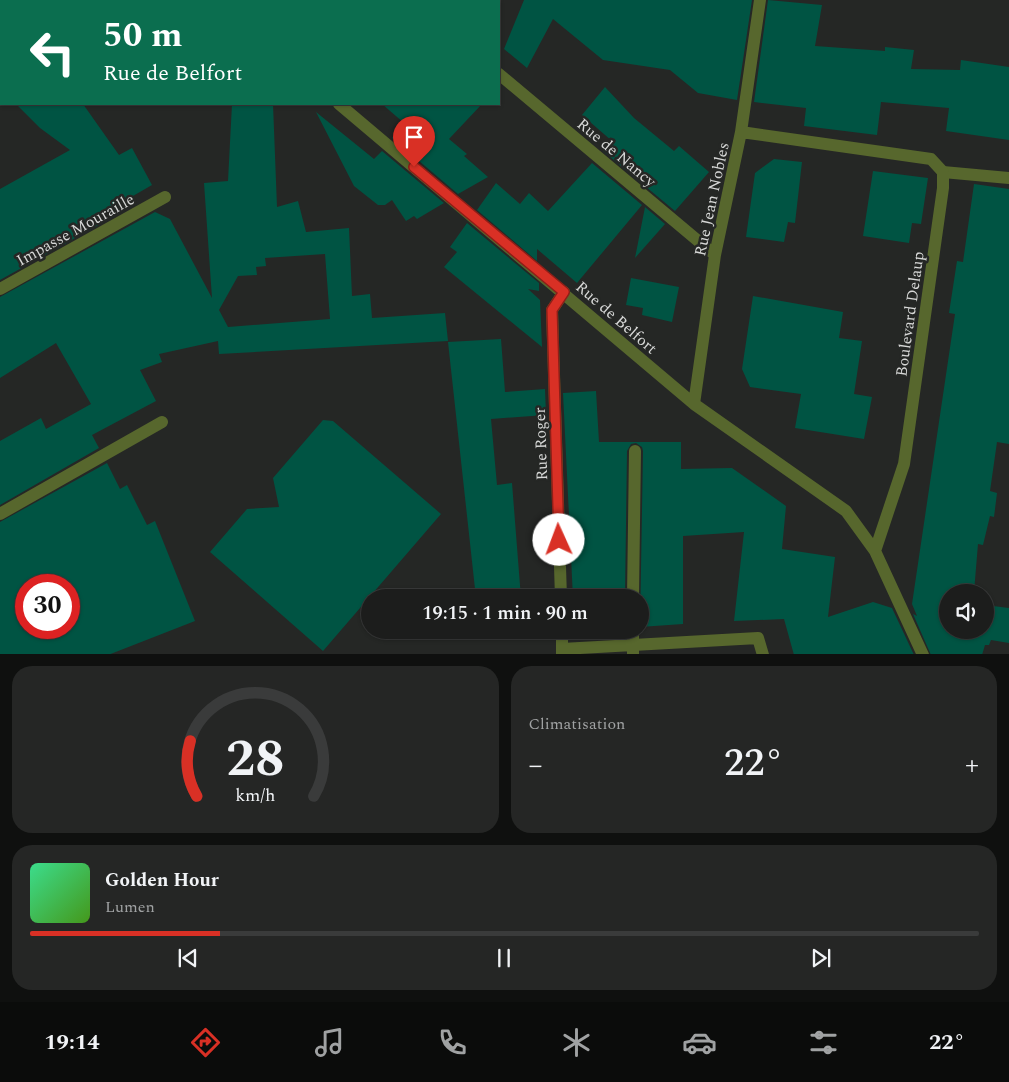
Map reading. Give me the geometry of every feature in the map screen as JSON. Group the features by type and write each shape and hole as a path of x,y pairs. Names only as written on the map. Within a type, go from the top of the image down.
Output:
{"street":[{"name":"Rue Jean Nobles","path":"694,404 715,255 741,132 760,0"},
{"name":"Rue de Nancy","path":"500,75 715,255"},
{"name":"Rue de Belfort","path":"340,105 564,292 694,404 846,511 875,551"},
{"path":"741,132 931,159 943,172 1009,178"},
{"name":"Boulevard Delaup","path":"875,551 904,464 943,188 943,172"},
{"name":"Impasse Mouraille","path":"0,289 165,197"},
{"name":"Rue Roger","path":"561,589 552,310 564,292"},
{"path":"0,514 162,422"},
{"path":"633,589 635,451"},
{"path":"875,551 923,654"},
{"path":"562,639 562,652 633,650 758,638 763,654"}],"building":[{"path":"524,0 752,0 737,100 698,93 670,70 603,60 553,19 527,68 504,49"},
{"path":"768,0 822,5 815,46 885,51 885,47 914,50 911,69 960,70 961,60 1009,67 1009,140 946,131 949,108 881,102 877,135 804,126 806,108 754,102"},
{"path":"605,87 634,118 674,151 679,146 709,172 675,211 603,151 612,141 582,115"},
{"path":"17,105 84,105 119,155 132,148 152,185 126,200 136,204 0,280 0,189 70,150 40,128"},
{"path":"232,105 273,105 277,207 298,201 306,232 349,228 352,296 370,294 372,318 445,313 448,341 219,354 218,341 159,354 162,362 140,370 156,401 92,435 99,448 0,505 0,441 41,418 46,429 91,404 56,343 0,378 0,297 155,212 170,219 212,298 204,183 228,181","holes":["325,254 330,319 228,327 219,310 238,276 257,275 256,267 266,266 265,258"]},
{"path":"383,105 481,105 449,139 467,154 464,156 488,177 458,194 392,138 404,123"},
{"path":"316,112 374,159 382,151 444,203 417,219 414,216 406,221 392,200 385,205 378,205 354,186"},
{"path":"774,159 802,162 795,223 788,222 784,242 746,237 755,173"},
{"path":"592,163 642,205 577,283 537,249 537,261 477,210 496,183 520,204 529,193 548,211"},
{"path":"873,171 928,178 921,224 912,223 909,243 863,236"},
{"path":"974,184 1009,189 1009,444 997,442 990,491 997,493 994,517 990,516 983,545 978,544 975,584 939,584 939,639 994,639 994,606 1009,608 1009,643 991,640 989,645 985,645 982,654 931,654 913,614 917,616 912,604 955,314 949,313 957,261 963,262"},
{"path":"645,207 665,224 635,258"},
{"path":"467,223 539,283 539,291 528,289 540,300 542,347 444,267 457,252 450,247"},
{"path":"631,278 679,287 672,322 642,315 643,308 626,305"},
{"path":"753,296 843,312 839,338 862,341 854,394 872,397 864,439 795,428 801,394 750,387 742,369"},
{"path":"501,339 505,392 545,389 546,415 491,419 497,485 512,483 520,589 475,589 448,342"},
{"path":"596,391 599,442 681,442 681,469 732,468 786,506 782,549 835,557 828,617 873,602 892,608 914,654 794,654 784,619 734,621 744,532 683,536 683,624 649,626 649,589 641,589 643,451 642,447 636,443 631,444 627,451 625,589 573,589 563,393"},
{"path":"323,420 333,421 441,514 376,589 361,589 361,607 323,651 210,552 247,509 279,507 273,478"},
{"path":"107,463 120,489 127,485 147,525 155,521 195,621 111,654 0,654 0,522"}],"route":[{"path":"414,167 564,292 552,310 559,540"}]}
